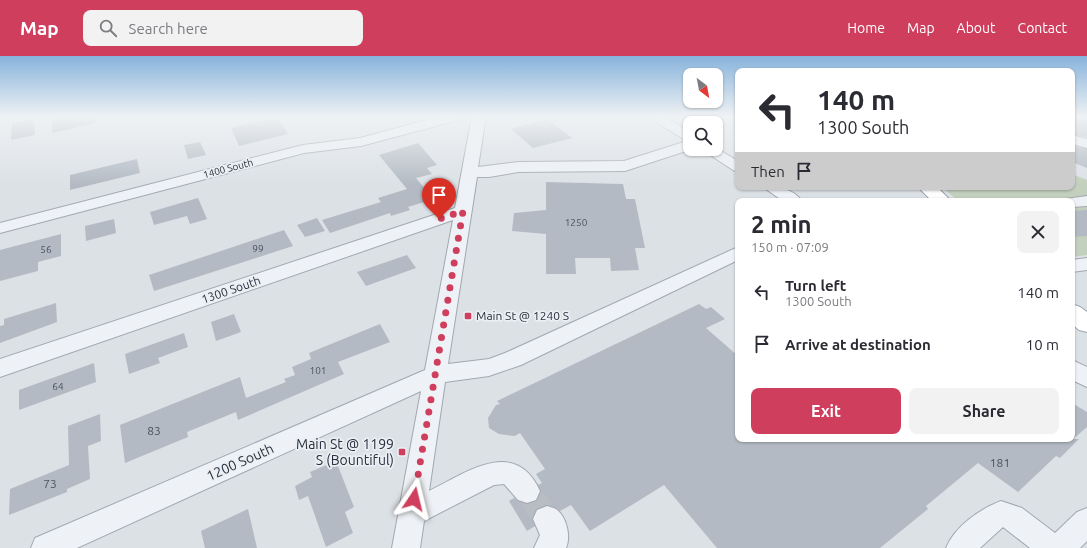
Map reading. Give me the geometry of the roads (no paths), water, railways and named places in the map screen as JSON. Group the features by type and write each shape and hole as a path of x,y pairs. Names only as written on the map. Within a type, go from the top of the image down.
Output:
{"main road":[{"path":"930,190 939,198"},
{"path":"1075,314 1087,324"}],"street":[{"name":"1400 South","path":"0,228 299,150 361,142 372,139"},
{"path":"406,548 475,139"},
{"path":"1075,140 1087,144"},
{"path":"470,172 489,172 518,167 625,166 683,147"},
{"path":"720,156 735,165"},
{"path":"776,190 789,198"},
{"path":"1075,202 1087,201"},
{"name":"1300 South","path":"0,368 463,211"},
{"name":"1200 South","path":"46,548 435,375 490,367 513,359 735,254"},
{"path":"1075,371 1087,378"},
{"path":"411,514 488,474 498,471 515,476 528,491"},
{"path":"960,548 996,516 1004,514 1014,518 1051,548"},
{"path":"547,519 554,531 555,540 548,548"},
{"path":"1060,548 1087,521"}],"tunnel":[{"path":"527,491 547,519"}],"place":[{"name":"Main St @ 1240 S","path":"468,316"},
{"name":"Main St @ 1199 S (Bountiful)","path":"402,452"}]}
